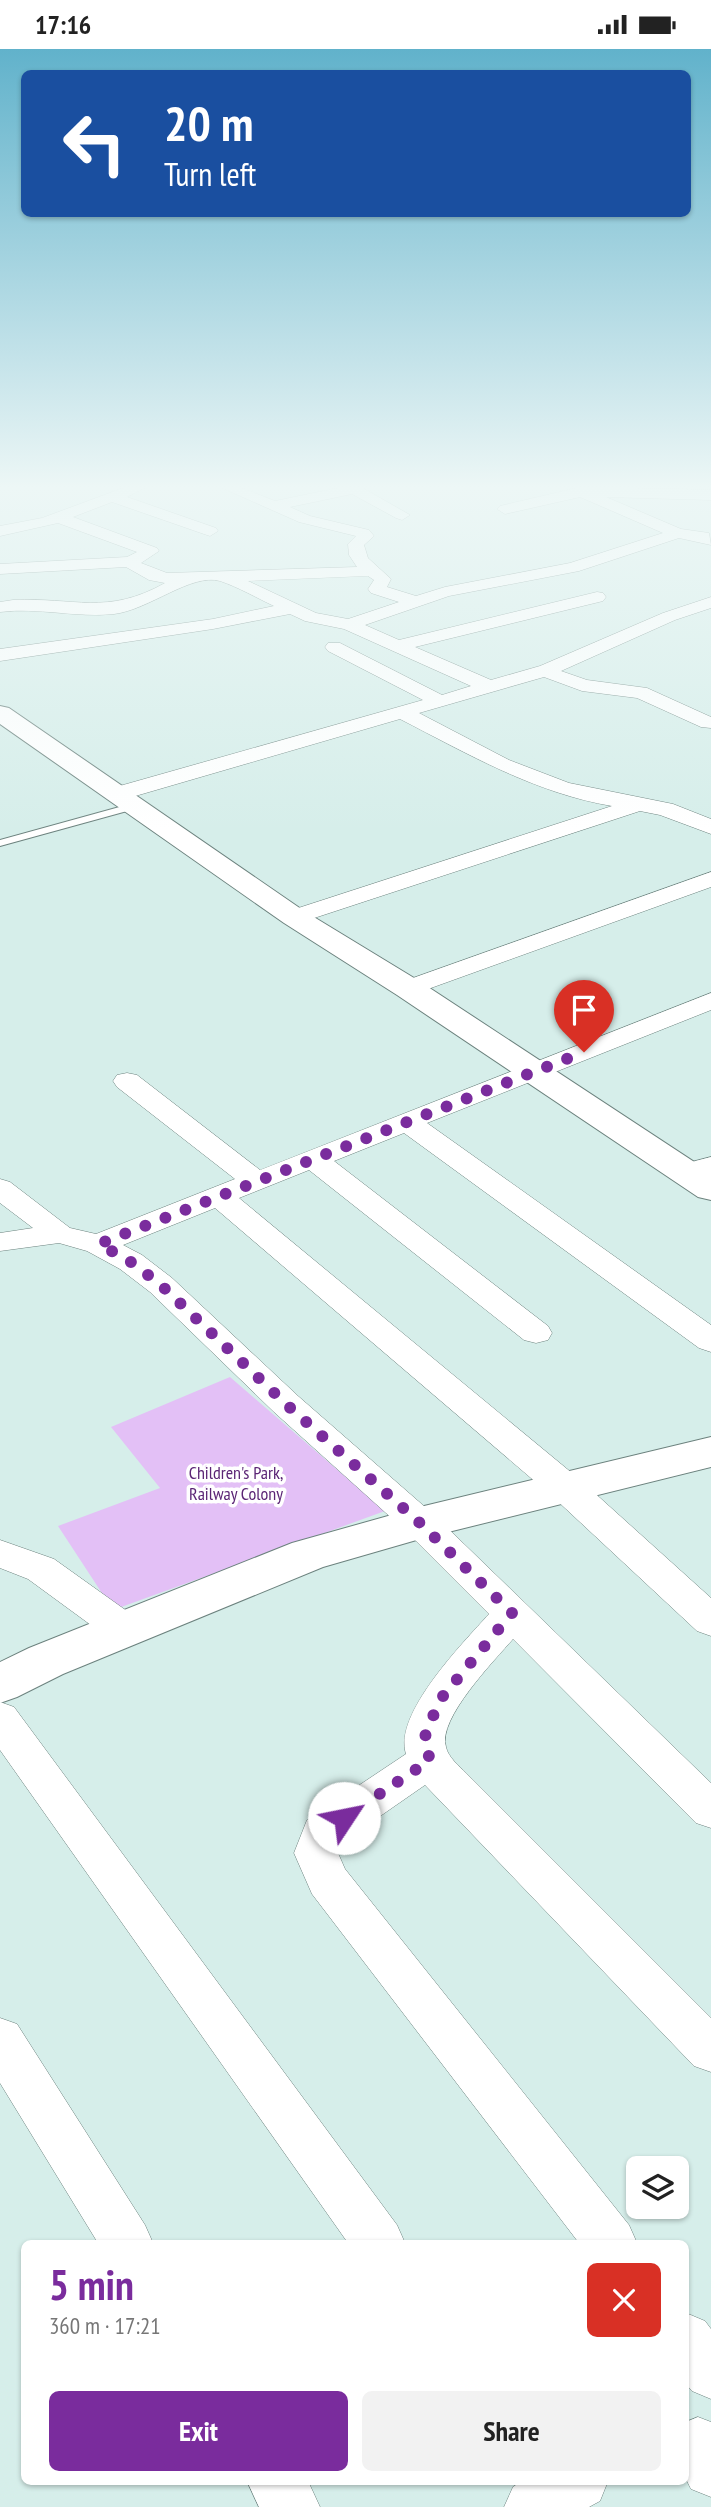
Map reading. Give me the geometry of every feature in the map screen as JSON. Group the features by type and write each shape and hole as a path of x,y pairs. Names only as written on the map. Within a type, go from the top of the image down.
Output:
{"street":[{"path":"0,607 26,602 114,608 136,602"},
{"path":"279,602 311,617 349,625 486,685"},
{"path":"415,602 419,603"},
{"path":"349,625 422,602"},
{"path":"397,646 578,602"},
{"path":"126,800 486,685 544,671 600,649 670,616 711,602"},
{"path":"0,655 212,624 293,608"},
{"path":"334,647 440,701"},
{"path":"544,671 567,681 592,687 640,692 708,723"},
{"path":"0,712 293,917 408,988 534,1072 699,1169 711,1189"},
{"path":"401,712 540,781 579,794 683,814 711,827"},
{"path":"293,917 641,804"},
{"path":"408,988 711,879"},
{"path":"99,1244 711,1001"},
{"path":"127,1081 256,1181"},
{"path":"407,1122 711,1341"},
{"path":"313,1159 536,1333"},
{"path":"0,1188 59,1234"},
{"path":"217,1195 565,1487 711,1621"},
{"path":"0,1242 59,1234 99,1244 131,1262 161,1285 286,1404 420,1523 711,1809"},
{"path":"0,1684 46,1661 308,1555 420,1523 711,1452"},
{"path":"0,1554 41,1569 124,1629"},
{"path":"512,1613 439,1701 424,1739 430,1760 451,1785 711,2050"},
{"path":"0,1719 377,2240"},
{"path":"430,1760 322,1833 316,1853 328,1881 609,2240"},
{"path":"0,2040 125,2240"},
{"path":"689,2344 711,2372"},
{"path":"277,2485 291,2507"}],"lane":[{"path":"0,843 126,800"}],"green space":[{"name":"Children's Park, Railway Colony","path":"230,1377 385,1511 113,1610 58,1526 160,1488 111,1427"}],"route":[{"path":"344,1818 430,1760 424,1739 439,1701 512,1613 420,1523 286,1404 161,1285 131,1262 99,1244 217,1195 584,1052"}]}
